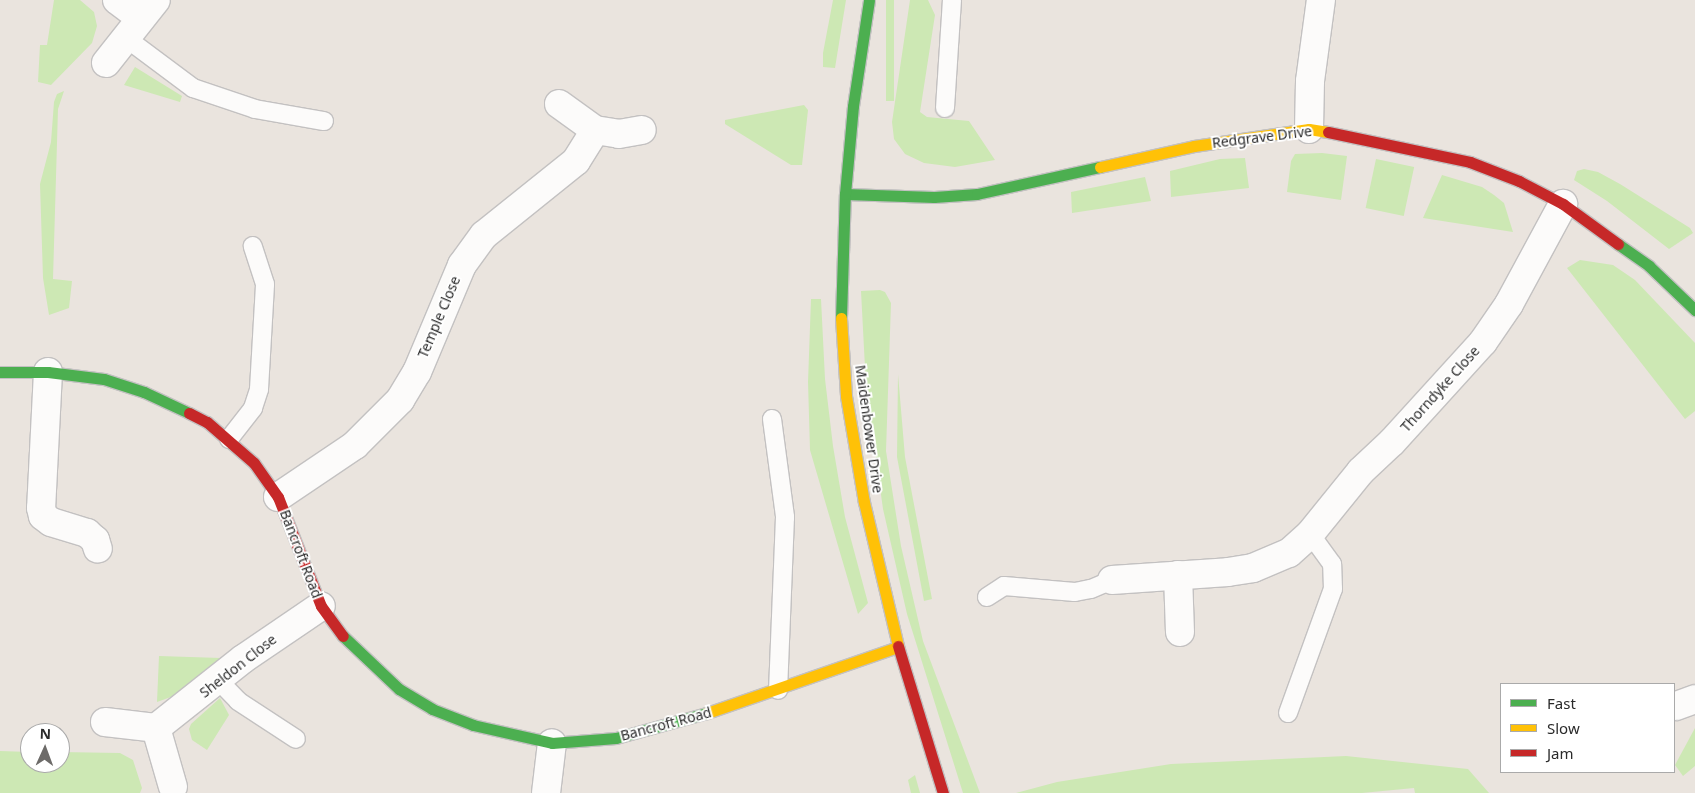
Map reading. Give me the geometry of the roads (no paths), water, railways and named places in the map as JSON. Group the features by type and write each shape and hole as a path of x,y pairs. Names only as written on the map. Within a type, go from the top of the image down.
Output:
{"street":[{"path":"106,63 141,19 117,0"},
{"name":"Maidenbower Drive","path":"869,0 853,106 845,194 841,319 846,396 864,502 898,647 943,793"},
{"path":"1309,128 1312,63 1321,0"},
{"path":"559,104 595,130 619,134 642,130"},
{"name":"Redgrave Drive","path":"845,194 934,197 977,194 1194,146 1309,128 1352,135 1470,162 1519,181 1563,204 1649,266 1695,310"},
{"name":"Temple Close","path":"278,497 354,445 400,400 417,372 444,299 462,265 484,235 576,162 595,130"},
{"name":"Thorndyke Close","path":"1112,580 1253,568 1289,553 1310,534 1361,471 1392,442 1483,342 1509,304 1563,204"},
{"name":"Bancroft Road","path":"0,372 48,372 104,379 144,392 207,422 229,439 254,463 278,497 321,606 363,657 399,689 432,709 473,725 552,744 616,738 778,690 898,647"},
{"path":"48,372 41,508 44,516 50,522 88,533 95,540 98,549"},
{"path":"1178,575 1180,632"},
{"name":"Sheldon Close","path":"156,728 218,680 321,606"},
{"path":"105,722 156,728 173,787"},
{"path":"546,793 552,744"}],"lane":[{"path":"945,108 952,0"},
{"path":"141,19 193,88 255,109 324,121"},
{"path":"229,439 253,408 259,389 265,284 253,246"},
{"path":"772,419 785,517 778,690"},
{"path":"1288,713 1333,589 1332,564 1310,534"},
{"path":"987,597 1004,586 1075,592 1092,589 1112,580"},
{"path":"218,680 238,701 296,739"}]}
